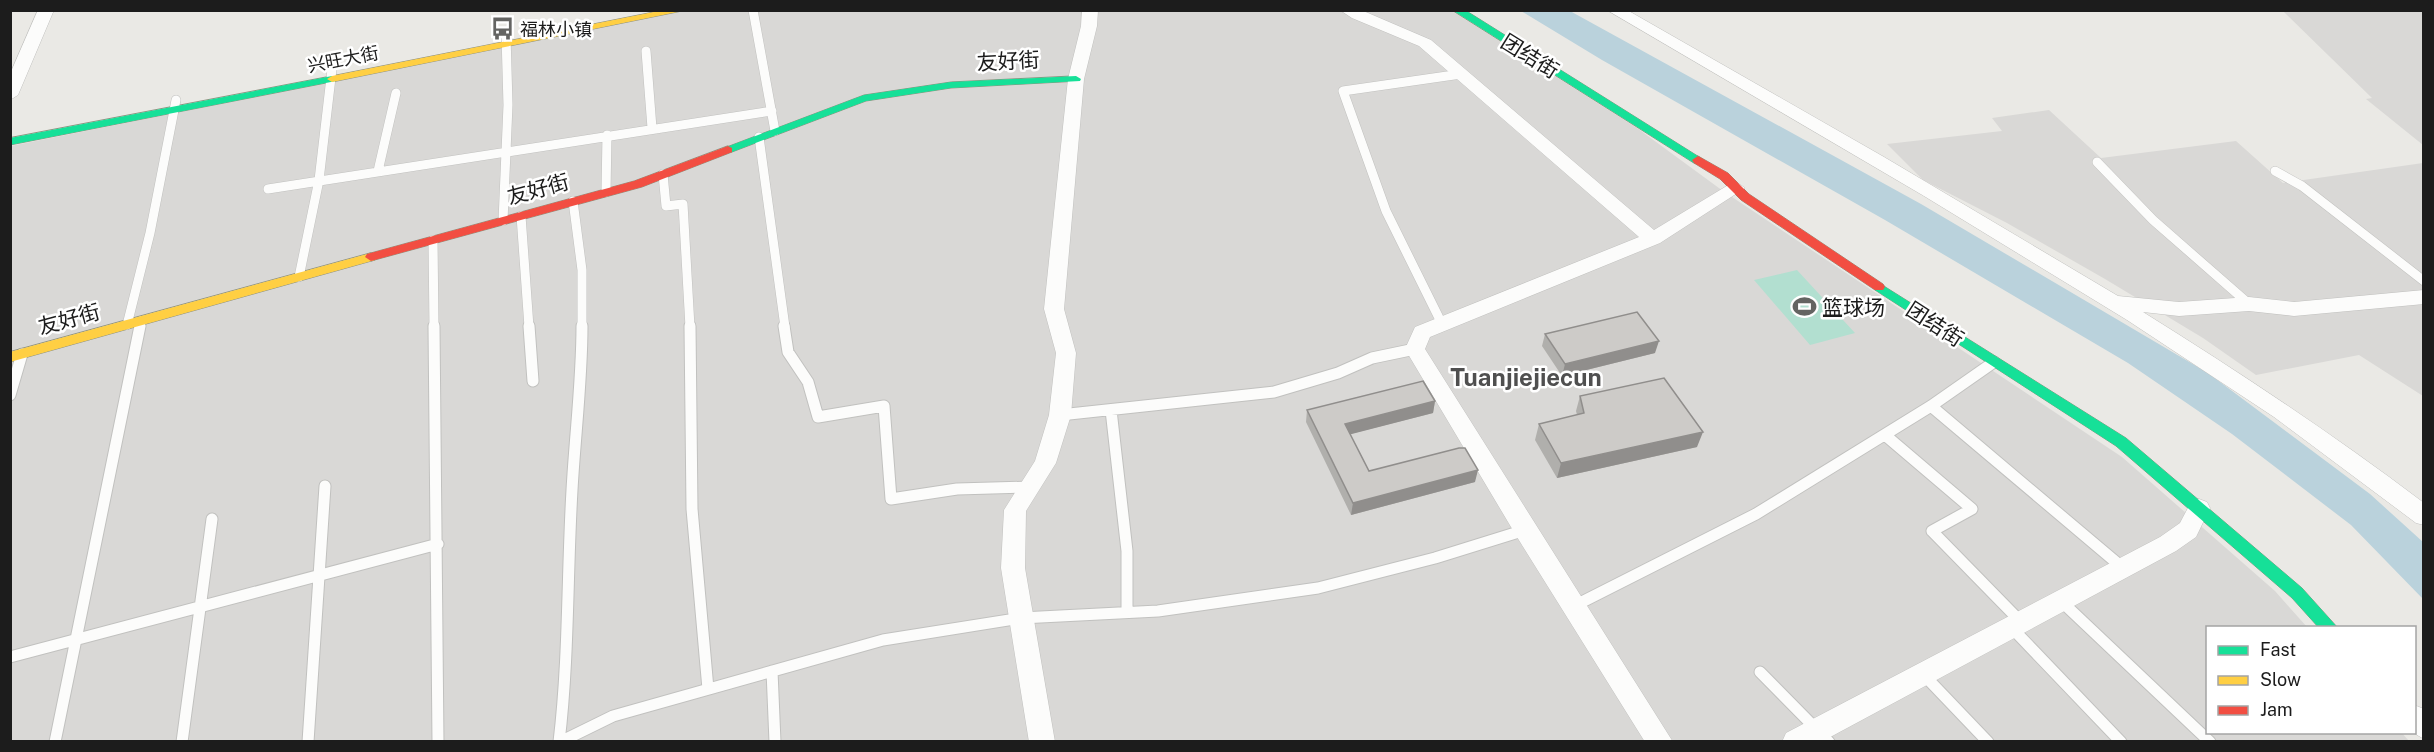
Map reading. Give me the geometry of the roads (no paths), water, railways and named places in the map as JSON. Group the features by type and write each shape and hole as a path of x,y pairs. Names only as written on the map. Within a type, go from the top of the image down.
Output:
{"street":[{"path":"10,95 46,10"},
{"name":"兴旺大街","path":"506,40 637,10"},
{"name":"兴旺大街","path":"10,142 175,105 332,74 506,40 682,10"},
{"path":"1042,741 1013,568 1015,510 1045,463 1060,415 1066,353 1054,309 1076,79 1090,10"},
{"path":"1348,10 1367,22 1405,31 1425,43 1653,239"},
{"name":"团结街","path":"1457,10 1724,176 1755,204 1994,362 2121,442 2297,593 2329,626"},
{"path":"1616,10 1833,134 2112,301 2236,380 2421,512"},
{"name":"友好街","path":"16,355 606,192 663,174 864,98 951,85 1076,79"},
{"name":"兴旺大街","path":"10,132 175,105"},
{"path":"1660,741 1525,530 1414,349 1422,332 1653,239 1736,188"},
{"path":"2112,301 2199,309 2250,304 2294,309 2424,297"},
{"path":"1795,741 1823,736 1923,674 2168,544 2188,530 2199,508"}],"lane":[{"path":"753,10 775,131"},
{"path":"503,221 507,151 506,40"},
{"path":"646,51 652,128"},
{"path":"299,278 319,180 332,74"},
{"path":"1442,324 1386,211 1343,92 1461,74"},
{"path":"378,171 396,93"},
{"path":"127,325 175,105"},
{"path":"268,189 771,111"},
{"path":"606,192 607,135"},
{"path":"759,137 788,352 805,371 814,393 818,417 884,406 891,499 957,489 1030,487"},
{"path":"2097,162 2153,220 2250,304"},
{"path":"2275,171 2302,186 2424,281"},
{"path":"663,174 666,206 683,204 692,362 692,509 708,689"},
{"path":"559,741 567,675 572,490 582,373 582,270 573,201"},
{"path":"521,216 533,381"},
{"path":"433,240 438,544 438,741"},
{"path":"55,741 141,321"},
{"path":"1060,415 1274,392 1338,373 1372,358 1414,349"},
{"path":"10,395 16,355"},
{"path":"1574,606 1756,514 1931,406 1994,362"},
{"path":"1931,406 2123,568"},
{"path":"1111,410 1127,551 1127,612"},
{"path":"1885,435 1972,510 1932,531 2121,741"},
{"path":"308,741 321,574 325,486"},
{"path":"182,741 212,519"},
{"path":"559,741 613,716 883,640 1021,618 1158,610 1318,588 1435,558 1525,530"},
{"path":"10,657 438,544"},
{"path":"2061,601 2210,741"},
{"path":"772,671 775,741"},
{"path":"1760,672 1823,736"},
{"path":"1923,674 1988,741"}],"water":[{"path":"1521,11 1570,11 1921,204 2208,373 2370,494 2423,542 2423,599 2351,525 2232,434 2128,363 1885,220 1602,60"}],"place":[{"name":"福林小镇","path":"502,29"},
{"name":"篮球场","path":"1804,307"}],"district":[{"name":"Tuanjiejiecun","path":"1526,377"}]}
